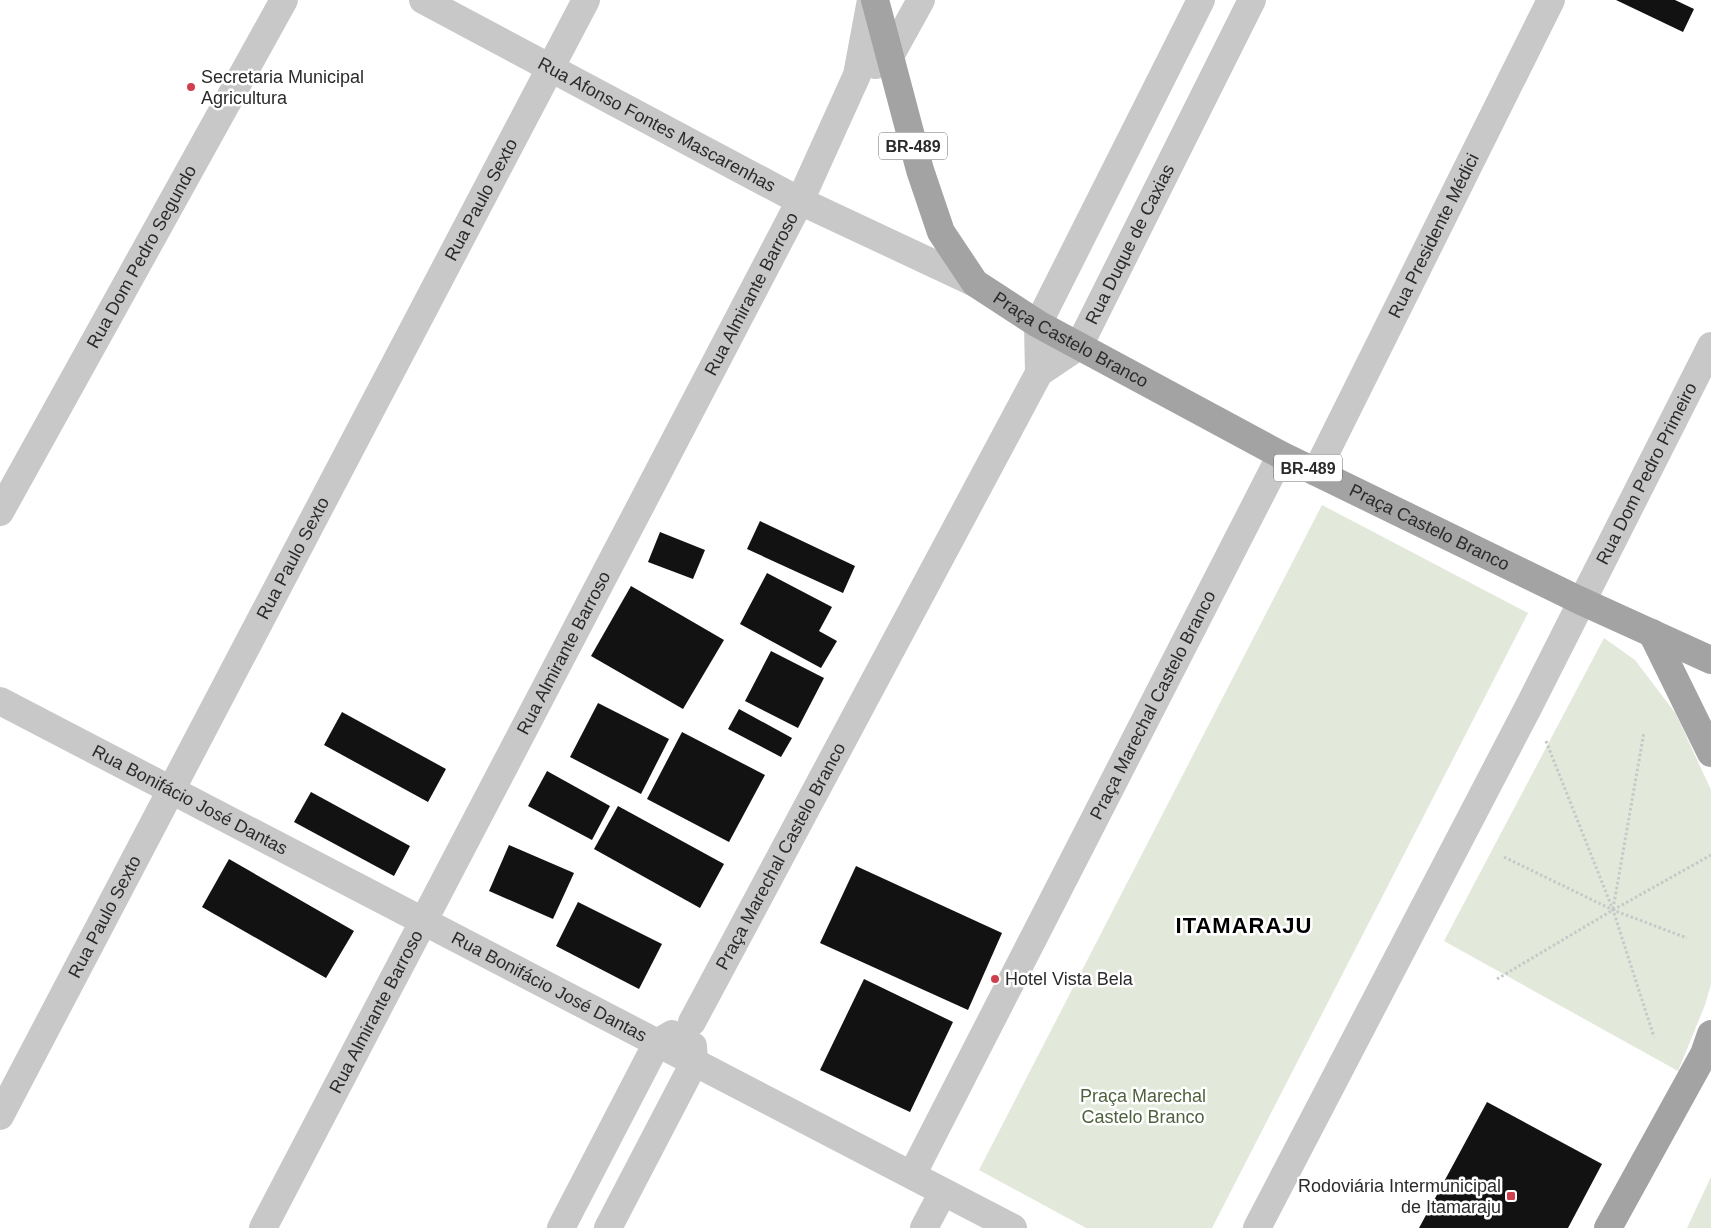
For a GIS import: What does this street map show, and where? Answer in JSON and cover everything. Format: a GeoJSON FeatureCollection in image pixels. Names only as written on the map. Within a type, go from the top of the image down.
{"type":"FeatureCollection","features":[{"type":"Feature","properties":{"kind":"main road","name":"BR-489"},"geometry":{"type":"LineString","coordinates":[[873,0],[920,170],[941,232],[975,283]]}},
{"type":"Feature","properties":{"kind":"main road","name":"Praça Castelo Branco"},"geometry":{"type":"LineString","coordinates":[[975,283],[1038,324],[1281,455],[1581,601],[1652,633]]}},
{"type":"Feature","properties":{"kind":"main road","name":"BR-489"},"geometry":{"type":"LineString","coordinates":[[1652,633],[1711,660]]}},
{"type":"Feature","properties":{"kind":"main road"},"geometry":{"type":"LineString","coordinates":[[1652,633],[1711,753]]}},
{"type":"Feature","properties":{"kind":"main road"},"geometry":{"type":"LineString","coordinates":[[1608,1228],[1704,1054],[1711,1034]]}},
{"type":"Feature","properties":{"kind":"street","name":"Rua Dom Pedro Segundo"},"geometry":{"type":"LineString","coordinates":[[0,512],[284,0]]}},
{"type":"Feature","properties":{"kind":"street","name":"Rua Afonso Fontes Mascarenhas"},"geometry":{"type":"LineString","coordinates":[[423,0],[551,66],[800,200],[975,283]]}},
{"type":"Feature","properties":{"kind":"street","name":"Rua Paulo Sexto"},"geometry":{"type":"LineString","coordinates":[[0,1116],[169,790],[586,0]]}},
{"type":"Feature","properties":{"kind":"street","name":"Rua Almirante Barroso"},"geometry":{"type":"LineString","coordinates":[[263,1228],[800,200],[857,75],[873,0]]}},
{"type":"Feature","properties":{"kind":"street"},"geometry":{"type":"LineString","coordinates":[[857,75],[889,58],[921,0]]}},
{"type":"Feature","properties":{"kind":"street"},"geometry":{"type":"LineString","coordinates":[[1039,373],[1038,324],[1201,0]]}},
{"type":"Feature","properties":{"kind":"street","name":"Rua Duque de Caxias"},"geometry":{"type":"LineString","coordinates":[[1039,373],[1079,346],[1252,0]]}},
{"type":"Feature","properties":{"kind":"street","name":"Rua Presidente Médici"},"geometry":{"type":"LineString","coordinates":[[1316,472],[1551,0]]}},
{"type":"Feature","properties":{"kind":"street","name":"Rua Dom Pedro Primeiro"},"geometry":{"type":"LineString","coordinates":[[1581,601],[1711,346]]}},
{"type":"Feature","properties":{"kind":"street","name":"Praça Marechal Castelo Branco"},"geometry":{"type":"LineString","coordinates":[[692,1022],[1039,373]]}},
{"type":"Feature","properties":{"kind":"street","name":"Praça Marechal Castelo Branco"},"geometry":{"type":"LineString","coordinates":[[912,1176],[1281,455]]}},
{"type":"Feature","properties":{"kind":"street"},"geometry":{"type":"LineString","coordinates":[[1257,1228],[1530,704],[1581,601]]}},
{"type":"Feature","properties":{"kind":"street","name":"Rua Bonifácio José Dantas"},"geometry":{"type":"LineString","coordinates":[[0,701],[912,1176]]}},
{"type":"Feature","properties":{"kind":"street"},"geometry":{"type":"LineString","coordinates":[[561,1228],[657,1044],[692,1022],[694,1063],[608,1228]]}},
{"type":"Feature","properties":{"kind":"street"},"geometry":{"type":"LineString","coordinates":[[912,1176],[1013,1228]]}},
{"type":"Feature","properties":{"kind":"street"},"geometry":{"type":"LineString","coordinates":[[924,1228],[943,1192]]}},
{"type":"Feature","properties":{"kind":"path"},"geometry":{"type":"LineString","coordinates":[[1530,704],[1613,910],[1654,1037]]}},
{"type":"Feature","properties":{"kind":"path"},"geometry":{"type":"LineString","coordinates":[[1613,910],[1644,732]]}},
{"type":"Feature","properties":{"kind":"path"},"geometry":{"type":"LineString","coordinates":[[1497,978],[1711,855]]}},
{"type":"Feature","properties":{"kind":"path"},"geometry":{"type":"LineString","coordinates":[[1504,857],[1613,910],[1687,938]]}},
{"type":"Feature","properties":{"kind":"green space","name":"Praça Marechal Castelo Branco"},"geometry":{"type":"Polygon","coordinates":[[[1322,505],[1528,613],[1212,1228],[1086,1228],[979,1170],[1322,505]]]}},
{"type":"Feature","properties":{"kind":"green space"},"geometry":{"type":"Polygon","coordinates":[[[1604,638],[1635,660],[1676,714],[1711,790],[1711,984],[1705,1005],[1678,1071],[1444,941],[1604,638]]]}},
{"type":"Feature","properties":{"kind":"green space"},"geometry":{"type":"Polygon","coordinates":[[[1711,1177],[1711,1228],[1687,1228],[1711,1177]]]}},
{"type":"Feature","properties":{"kind":"building"},"geometry":{"type":"Polygon","coordinates":[[[1616,0],[1675,0],[1694,9],[1683,32],[1616,0]]]}},
{"type":"Feature","properties":{"kind":"building"},"geometry":{"type":"Polygon","coordinates":[[[760,521],[855,566],[843,593],[747,549],[760,521]]]}},
{"type":"Feature","properties":{"kind":"building"},"geometry":{"type":"Polygon","coordinates":[[[660,532],[705,550],[693,579],[648,562],[660,532]]]}},
{"type":"Feature","properties":{"kind":"building"},"geometry":{"type":"Polygon","coordinates":[[[767,573],[832,607],[819,631],[837,641],[821,668],[740,624],[767,573]]]}},
{"type":"Feature","properties":{"kind":"building"},"geometry":{"type":"Polygon","coordinates":[[[631,586],[724,640],[683,709],[591,656],[631,586]]]}},
{"type":"Feature","properties":{"kind":"building"},"geometry":{"type":"Polygon","coordinates":[[[771,651],[824,678],[798,728],[745,701],[771,651]]]}},
{"type":"Feature","properties":{"kind":"building"},"geometry":{"type":"Polygon","coordinates":[[[598,703],[669,739],[641,794],[570,757],[598,703]]]}},
{"type":"Feature","properties":{"kind":"building"},"geometry":{"type":"Polygon","coordinates":[[[739,709],[792,738],[781,757],[728,729],[739,709]]]}},
{"type":"Feature","properties":{"kind":"building"},"geometry":{"type":"Polygon","coordinates":[[[342,712],[446,769],[428,802],[324,745],[342,712]]]}},
{"type":"Feature","properties":{"kind":"building"},"geometry":{"type":"Polygon","coordinates":[[[682,732],[765,775],[729,842],[647,799],[682,732]]]}},
{"type":"Feature","properties":{"kind":"building"},"geometry":{"type":"Polygon","coordinates":[[[547,771],[610,806],[592,840],[528,806],[547,771]]]}},
{"type":"Feature","properties":{"kind":"building"},"geometry":{"type":"Polygon","coordinates":[[[311,792],[410,846],[394,876],[294,822],[311,792]]]}},
{"type":"Feature","properties":{"kind":"building"},"geometry":{"type":"Polygon","coordinates":[[[618,806],[724,864],[700,908],[594,849],[618,806]]]}},
{"type":"Feature","properties":{"kind":"building"},"geometry":{"type":"Polygon","coordinates":[[[509,845],[574,873],[553,919],[489,891],[509,845]]]}},
{"type":"Feature","properties":{"kind":"building"},"geometry":{"type":"Polygon","coordinates":[[[229,859],[354,931],[326,978],[202,907],[229,859]]]}},
{"type":"Feature","properties":{"kind":"building"},"geometry":{"type":"Polygon","coordinates":[[[856,866],[1002,933],[968,1010],[820,943],[856,866]]]}},
{"type":"Feature","properties":{"kind":"building"},"geometry":{"type":"Polygon","coordinates":[[[578,902],[662,944],[639,989],[556,946],[578,902]]]}},
{"type":"Feature","properties":{"kind":"building"},"geometry":{"type":"Polygon","coordinates":[[[864,979],[953,1022],[910,1112],[820,1070],[864,979]]]}},
{"type":"Feature","properties":{"kind":"building","name":"Rodoviária Intermunicipal de Itamaraju"},"geometry":{"type":"Polygon","coordinates":[[[1487,1102],[1602,1164],[1568,1228],[1419,1228],[1487,1102]]]}},
{"type":"Feature","properties":{"kind":"place","name":"Secretaria Municipal Agricultura"},"geometry":{"type":"Point","coordinates":[191,87]}},
{"type":"Feature","properties":{"kind":"place","name":"Hotel Vista Bela"},"geometry":{"type":"Point","coordinates":[995,979]}},
{"type":"Feature","properties":{"kind":"place","name":"Rodoviária Intermunicipal de Itamaraju"},"geometry":{"type":"Point","coordinates":[1511,1196]}},
{"type":"Feature","properties":{"kind":"district","name":"ITAMARAJU"},"geometry":{"type":"Point","coordinates":[1244,925]}}]}
